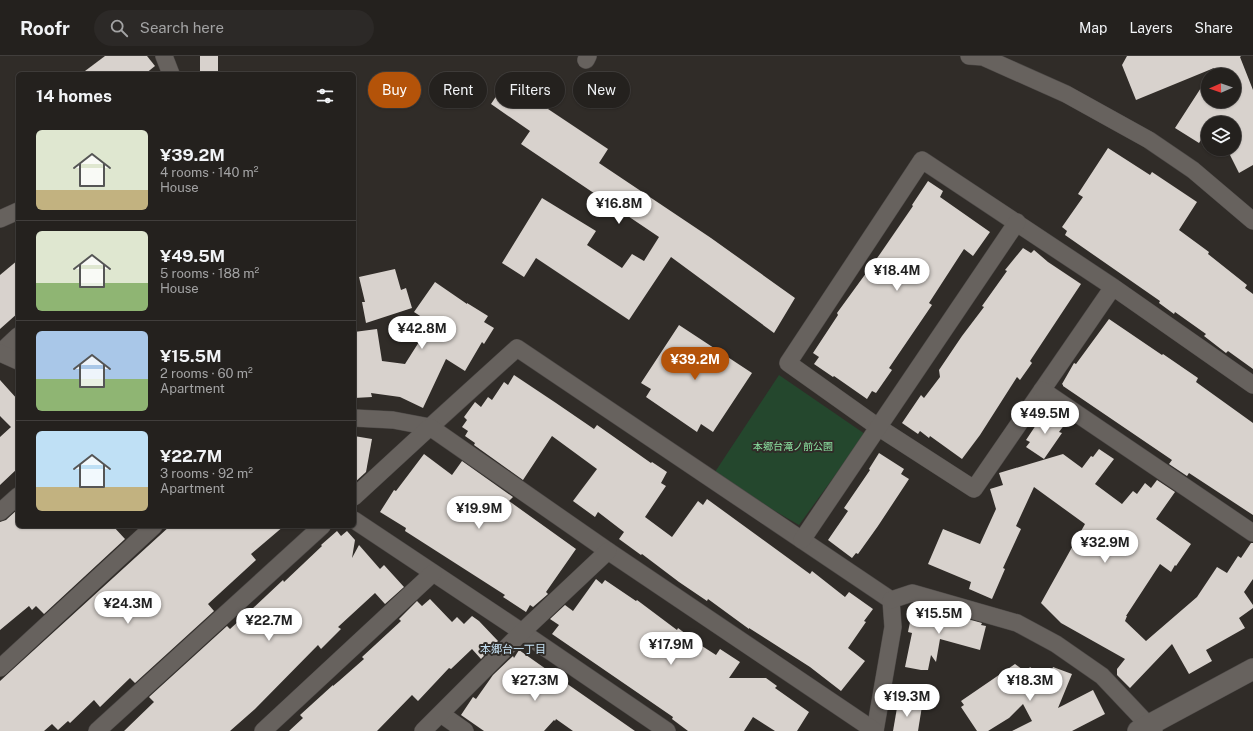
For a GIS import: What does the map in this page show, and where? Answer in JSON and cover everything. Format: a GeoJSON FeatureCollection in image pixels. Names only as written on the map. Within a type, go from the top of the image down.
{"type":"FeatureCollection","features":[{"type":"Feature","properties":{"kind":"street"},"geometry":{"type":"LineString","coordinates":[[164,56],[170,72]]}},
{"type":"Feature","properties":{"kind":"street"},"geometry":{"type":"LineString","coordinates":[[969,56],[983,57],[1066,94],[1149,140],[1193,170],[1253,221]]}},
{"type":"Feature","properties":{"kind":"street"},"geometry":{"type":"LineString","coordinates":[[1113,287],[974,489],[878,427],[788,363],[922,160],[1113,287],[1253,385]]}},
{"type":"Feature","properties":{"kind":"street"},"geometry":{"type":"LineString","coordinates":[[0,220],[16,213]]}},
{"type":"Feature","properties":{"kind":"street"},"geometry":{"type":"LineString","coordinates":[[802,540],[1017,222]]}},
{"type":"Feature","properties":{"kind":"street"},"geometry":{"type":"LineString","coordinates":[[16,338],[0,353],[16,360]]}},
{"type":"Feature","properties":{"kind":"street"},"geometry":{"type":"LineString","coordinates":[[356,495],[517,348],[891,600]]}},
{"type":"Feature","properties":{"kind":"street"},"geometry":{"type":"LineString","coordinates":[[1042,390],[1253,533]]}},
{"type":"Feature","properties":{"kind":"street"},"geometry":{"type":"LineString","coordinates":[[356,418],[393,420],[430,427],[875,731],[893,627],[891,600]]}},
{"type":"Feature","properties":{"kind":"street"},"geometry":{"type":"LineString","coordinates":[[0,512],[16,498]]}},
{"type":"Feature","properties":{"kind":"street"},"geometry":{"type":"LineString","coordinates":[[356,521],[667,731]]}},
{"type":"Feature","properties":{"kind":"street"},"geometry":{"type":"LineString","coordinates":[[0,668],[152,528]]}},
{"type":"Feature","properties":{"kind":"street"},"geometry":{"type":"LineString","coordinates":[[97,731],[320,528]]}},
{"type":"Feature","properties":{"kind":"street"},"geometry":{"type":"LineString","coordinates":[[423,731],[522,632],[608,550]]}},
{"type":"Feature","properties":{"kind":"street"},"geometry":{"type":"LineString","coordinates":[[262,731],[433,573]]}},
{"type":"Feature","properties":{"kind":"street"},"geometry":{"type":"LineString","coordinates":[[891,600],[912,593],[1017,623],[1056,644],[1102,676],[1146,729],[1253,669]]}},
{"type":"Feature","properties":{"kind":"street"},"geometry":{"type":"LineString","coordinates":[[441,714],[465,731]]}},
{"type":"Feature","properties":{"kind":"green space","name":"本郷台滝ノ前公園"},"geometry":{"type":"Polygon","coordinates":[[[779,375],[865,434],[799,525],[713,475],[779,375]]]}},
{"type":"Feature","properties":{"kind":"building"},"geometry":{"type":"Polygon","coordinates":[[[105,56],[147,56],[155,66],[148,72],[84,72],[105,56]]]}},
{"type":"Feature","properties":{"kind":"building"},"geometry":{"type":"Polygon","coordinates":[[[200,56],[218,56],[218,72],[200,72],[200,56]]]}},
{"type":"Feature","properties":{"kind":"building"},"geometry":{"type":"Polygon","coordinates":[[[1127,56],[1241,56],[1240,57],[1253,90],[1253,165],[1239,173],[1230,156],[1241,156],[1241,116],[1201,116],[1201,140],[1199,143],[1175,128],[1201,88],[1201,108],[1241,108],[1241,68],[1201,68],[1201,73],[1136,100],[1122,65],[1127,56]]]}},
{"type":"Feature","properties":{"kind":"building"},"geometry":{"type":"Polygon","coordinates":[[[495,98],[495,107],[491,104],[495,98]]]}},
{"type":"Feature","properties":{"kind":"building"},"geometry":{"type":"Polygon","coordinates":[[[497,108],[549,108],[608,149],[599,163],[711,238],[795,298],[774,333],[671,257],[629,320],[536,258],[524,277],[502,263],[542,198],[596,231],[587,245],[622,268],[632,254],[644,261],[659,237],[521,144],[530,131],[497,108]]]}},
{"type":"Feature","properties":{"kind":"building"},"geometry":{"type":"Polygon","coordinates":[[[1108,148],[1150,175],[1152,172],[1197,202],[1179,230],[1209,252],[1208,254],[1247,285],[1245,288],[1253,294],[1253,369],[1228,351],[1226,353],[1204,336],[1206,334],[1175,312],[1174,314],[1159,303],[1160,301],[1065,235],[1067,231],[1062,227],[1083,197],[1078,194],[1108,148]]]}},
{"type":"Feature","properties":{"kind":"building"},"geometry":{"type":"Polygon","coordinates":[[[928,181],[943,191],[940,197],[990,232],[973,256],[964,249],[929,303],[932,305],[889,368],[892,370],[876,393],[872,391],[867,399],[814,364],[819,357],[813,353],[838,315],[837,313],[880,254],[913,206],[912,205],[928,181]]]}},
{"type":"Feature","properties":{"kind":"building"},"geometry":{"type":"Polygon","coordinates":[[[1023,248],[1031,253],[1034,250],[1048,262],[1081,284],[1030,361],[1032,363],[1020,380],[1017,377],[980,435],[962,459],[930,436],[929,438],[920,431],[918,434],[902,423],[921,395],[924,398],[940,377],[939,370],[984,307],[982,306],[1007,271],[1005,270],[1023,248]]]}},
{"type":"Feature","properties":{"kind":"building"},"geometry":{"type":"Polygon","coordinates":[[[16,262],[16,315],[0,329],[0,275],[16,262]]]}},
{"type":"Feature","properties":{"kind":"building"},"geometry":{"type":"Polygon","coordinates":[[[395,269],[401,290],[406,288],[412,308],[366,323],[362,302],[365,302],[359,277],[395,269]]]}},
{"type":"Feature","properties":{"kind":"building"},"geometry":{"type":"Polygon","coordinates":[[[435,282],[467,304],[488,316],[484,322],[494,328],[484,344],[482,342],[465,371],[446,359],[423,408],[400,397],[371,393],[372,397],[356,398],[356,332],[377,329],[382,361],[405,364],[431,323],[414,312],[435,282]]]}},
{"type":"Feature","properties":{"kind":"building"},"geometry":{"type":"Polygon","coordinates":[[[1109,319],[1198,378],[1196,382],[1253,423],[1253,515],[1189,473],[1187,476],[1169,464],[1172,460],[1063,386],[1062,384],[1074,363],[1076,364],[1109,319]]]}},
{"type":"Feature","properties":{"kind":"building"},"geometry":{"type":"Polygon","coordinates":[[[679,325],[752,373],[713,432],[701,424],[697,432],[646,397],[651,389],[641,383],[679,325]]]}},
{"type":"Feature","properties":{"kind":"building"},"geometry":{"type":"Polygon","coordinates":[[[514,375],[594,429],[597,425],[651,463],[652,462],[667,472],[661,483],[666,486],[645,517],[672,537],[698,501],[703,505],[707,499],[810,574],[812,571],[845,597],[849,592],[873,609],[848,648],[865,661],[841,691],[810,667],[749,629],[708,599],[707,601],[619,539],[624,532],[598,512],[595,517],[573,501],[597,469],[552,436],[523,480],[474,445],[475,443],[465,436],[468,431],[462,427],[467,420],[464,417],[475,402],[481,407],[488,397],[492,400],[504,382],[508,385],[514,375]]]}},
{"type":"Feature","properties":{"kind":"building"},"geometry":{"type":"Polygon","coordinates":[[[0,380],[16,398],[16,470],[0,485],[0,437],[11,427],[0,416],[0,380]]]}},
{"type":"Feature","properties":{"kind":"building"},"geometry":{"type":"Polygon","coordinates":[[[1046,410],[1065,424],[1059,432],[1062,433],[1044,459],[1026,447],[1030,442],[1026,440],[1046,410]]]}},
{"type":"Feature","properties":{"kind":"building"},"geometry":{"type":"Polygon","coordinates":[[[356,436],[372,439],[366,472],[356,481],[356,436]]]}},
{"type":"Feature","properties":{"kind":"building"},"geometry":{"type":"Polygon","coordinates":[[[1099,449],[1114,459],[1095,484],[1122,504],[1133,491],[1137,494],[1145,483],[1151,488],[1157,480],[1175,492],[1156,519],[1191,544],[1171,572],[1160,564],[1126,616],[1125,621],[1146,641],[1197,597],[1217,567],[1227,573],[1238,556],[1241,558],[1251,543],[1253,543],[1253,579],[1244,592],[1253,605],[1253,608],[1239,618],[1245,628],[1206,650],[1212,661],[1189,674],[1172,644],[1130,688],[1117,675],[1117,669],[1125,659],[1061,623],[1041,603],[1085,524],[1034,487],[1016,526],[1021,529],[1003,568],[1005,569],[992,599],[969,589],[971,582],[928,564],[943,529],[980,544],[996,509],[990,489],[1003,485],[999,473],[1063,454],[1082,468],[1091,456],[1093,457],[1099,449]]]}},
{"type":"Feature","properties":{"kind":"building"},"geometry":{"type":"Polygon","coordinates":[[[879,453],[904,469],[901,474],[909,479],[858,554],[856,553],[852,558],[828,540],[848,511],[844,508],[870,470],[869,469],[879,453]]]}},
{"type":"Feature","properties":{"kind":"building"},"geometry":{"type":"Polygon","coordinates":[[[424,454],[452,475],[462,461],[513,497],[509,501],[576,549],[546,592],[548,594],[533,607],[530,605],[526,612],[503,597],[505,595],[405,531],[406,528],[380,512],[394,490],[396,491],[424,454]]]}},
{"type":"Feature","properties":{"kind":"building"},"geometry":{"type":"Polygon","coordinates":[[[16,511],[16,528],[115,528],[125,539],[44,614],[36,606],[32,610],[29,606],[0,630],[0,522],[6,520],[16,511]]]}},
{"type":"Feature","properties":{"kind":"building"},"geometry":{"type":"Polygon","coordinates":[[[168,528],[282,528],[251,554],[256,560],[208,604],[214,611],[135,683],[130,678],[100,707],[94,700],[70,723],[68,721],[58,730],[52,724],[44,731],[0,731],[0,681],[168,528]]]}},
{"type":"Feature","properties":{"kind":"building"},"geometry":{"type":"Polygon","coordinates":[[[337,531],[341,536],[347,531],[355,540],[352,558],[359,545],[380,569],[384,565],[404,587],[385,604],[375,593],[338,627],[341,629],[321,649],[318,645],[255,709],[230,731],[124,731],[154,702],[149,697],[227,626],[230,629],[283,580],[284,582],[337,531]]]}},
{"type":"Feature","properties":{"kind":"building"},"geometry":{"type":"Polygon","coordinates":[[[596,579],[602,584],[605,580],[636,601],[637,600],[677,630],[678,628],[716,655],[720,649],[740,662],[729,678],[766,678],[777,686],[775,688],[809,712],[797,731],[775,731],[753,717],[744,731],[688,731],[672,719],[673,717],[552,634],[559,625],[550,619],[565,605],[573,611],[596,579]]]}},
{"type":"Feature","properties":{"kind":"building"},"geometry":{"type":"Polygon","coordinates":[[[430,599],[452,622],[457,617],[464,624],[472,616],[479,621],[498,641],[481,659],[472,649],[451,669],[449,668],[418,701],[412,695],[377,731],[289,731],[303,718],[300,715],[364,659],[362,657],[401,621],[399,619],[417,601],[422,606],[430,599]]]}},
{"type":"Feature","properties":{"kind":"building"},"geometry":{"type":"Polygon","coordinates":[[[913,607],[949,614],[982,623],[981,625],[986,626],[980,650],[940,639],[936,662],[931,655],[928,670],[905,667],[912,633],[908,632],[913,607]]]}},
{"type":"Feature","properties":{"kind":"building"},"geometry":{"type":"Polygon","coordinates":[[[519,650],[635,731],[573,731],[556,719],[544,731],[484,731],[461,715],[473,697],[476,699],[493,675],[513,656],[514,658],[519,650]]]}},
{"type":"Feature","properties":{"kind":"building"},"geometry":{"type":"Polygon","coordinates":[[[1015,664],[1026,672],[1030,667],[1048,680],[1053,667],[1072,674],[1058,708],[1093,690],[1105,714],[1072,731],[1012,731],[1032,721],[1023,704],[1009,718],[988,731],[977,731],[961,707],[964,705],[961,701],[1015,664]]]}},
{"type":"Feature","properties":{"kind":"building"},"geometry":{"type":"Polygon","coordinates":[[[898,702],[922,706],[918,731],[893,731],[898,702]]]}},
{"type":"Feature","properties":{"kind":"district","name":"本郷台一丁目"},"geometry":{"type":"Point","coordinates":[513,649]}}]}
